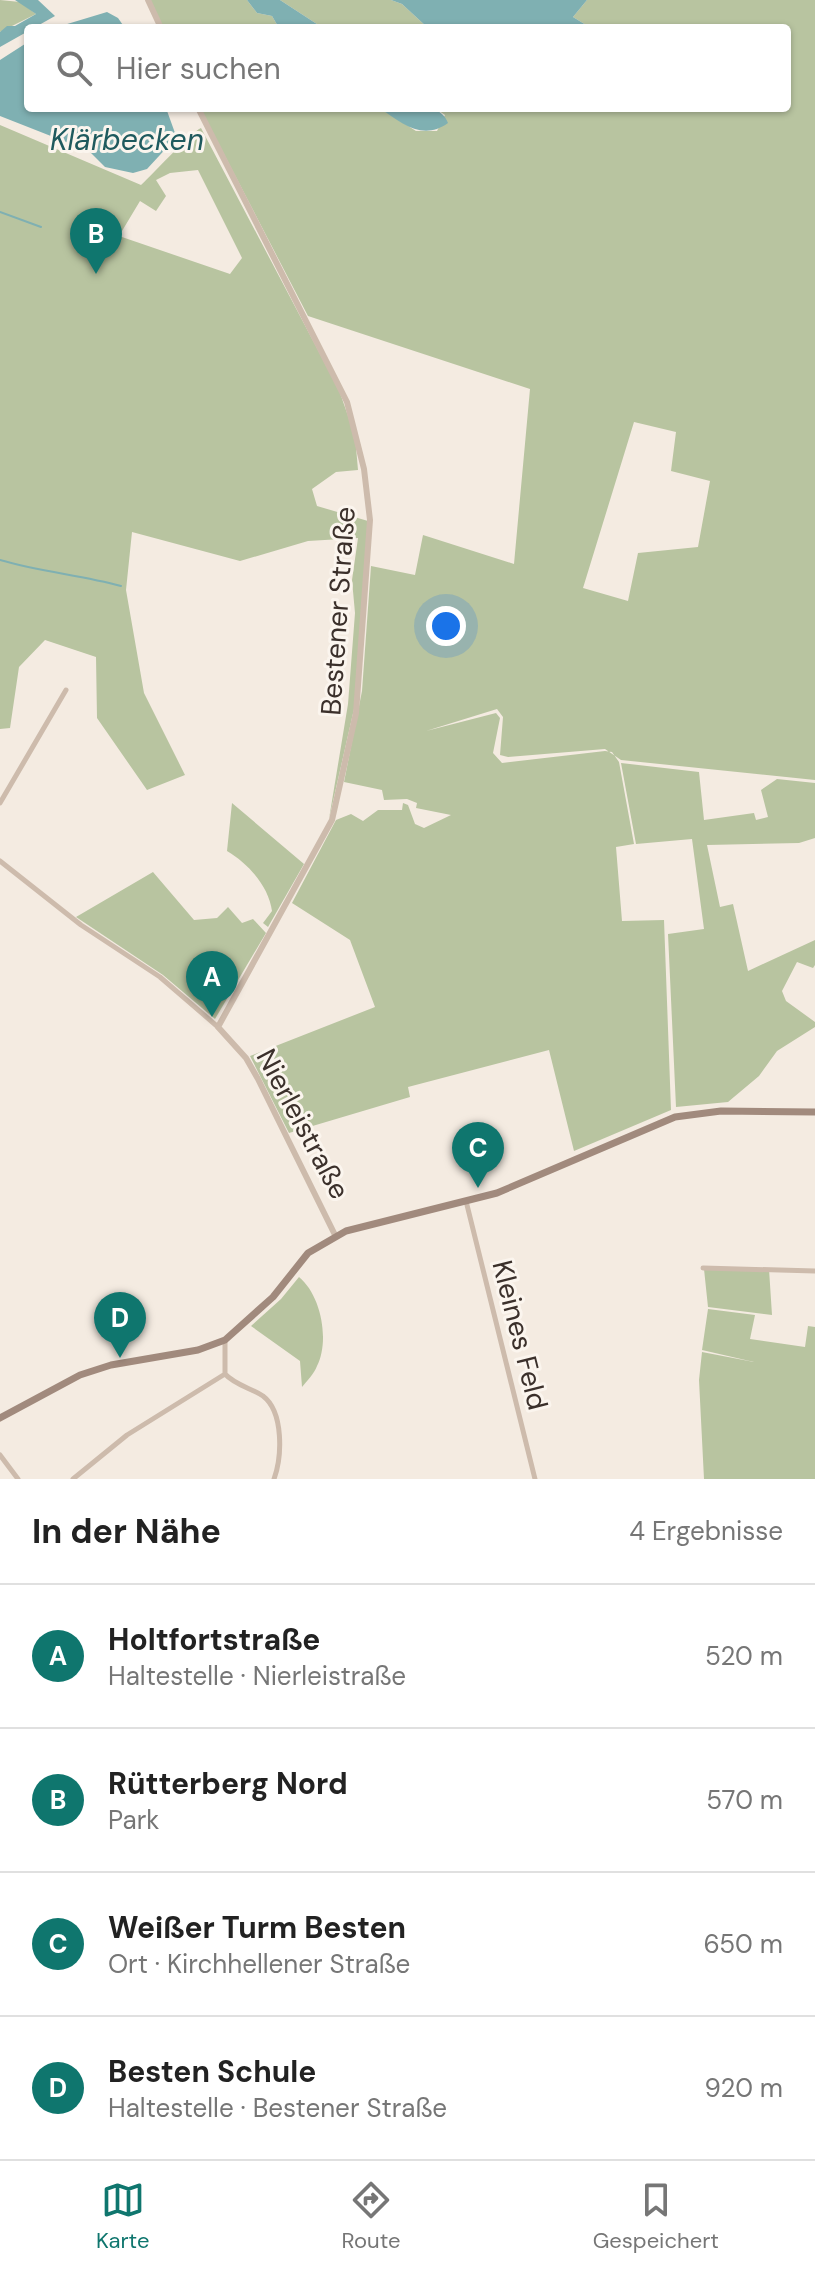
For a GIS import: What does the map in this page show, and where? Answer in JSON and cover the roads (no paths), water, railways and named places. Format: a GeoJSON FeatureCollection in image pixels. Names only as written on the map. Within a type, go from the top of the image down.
{"type":"FeatureCollection","features":[{"type":"Feature","properties":{"kind":"main road"},"geometry":{"type":"LineString","coordinates":[[0,1418],[80,1375],[111,1365],[198,1350],[225,1340],[273,1297],[308,1253],[335,1235],[497,1193],[675,1117],[721,1111],[815,1112]]}},
{"type":"Feature","properties":{"kind":"street"},"geometry":{"type":"LineString","coordinates":[[148,0],[159,24]]}},
{"type":"Feature","properties":{"kind":"street","name":"Bestener Straße"},"geometry":{"type":"LineString","coordinates":[[200,112],[347,402],[361,458],[370,520],[356,713],[332,820],[218,1027]]}},
{"type":"Feature","properties":{"kind":"street"},"geometry":{"type":"LineString","coordinates":[[0,803],[66,690]]}},
{"type":"Feature","properties":{"kind":"street","name":"Nierleistraße"},"geometry":{"type":"LineString","coordinates":[[0,861],[81,925],[160,977],[237,1047],[258,1079],[335,1235]]}},
{"type":"Feature","properties":{"kind":"street","name":"Kleines Feld"},"geometry":{"type":"LineString","coordinates":[[466,1201],[535,1479]]}},
{"type":"Feature","properties":{"kind":"street"},"geometry":{"type":"LineString","coordinates":[[703,1268],[815,1271]]}},
{"type":"Feature","properties":{"kind":"street"},"geometry":{"type":"LineString","coordinates":[[225,1340],[225,1374]]}},
{"type":"Feature","properties":{"kind":"street"},"geometry":{"type":"LineString","coordinates":[[73,1479],[127,1435],[225,1374]]}},
{"type":"Feature","properties":{"kind":"street"},"geometry":{"type":"LineString","coordinates":[[225,1374],[271,1405],[280,1451],[274,1479]]}},
{"type":"Feature","properties":{"kind":"street"},"geometry":{"type":"LineString","coordinates":[[0,1455],[18,1479]]}},
{"type":"Feature","properties":{"kind":"water"},"geometry":{"type":"Polygon","coordinates":[[[15,0],[38,0],[55,16],[41,24],[24,24],[24,33],[0,47],[0,32],[36,14],[15,0]]]}},
{"type":"Feature","properties":{"kind":"water"},"geometry":{"type":"Polygon","coordinates":[[[247,0],[280,0],[317,24],[277,24],[272,16],[257,13],[247,0]]]}},
{"type":"Feature","properties":{"kind":"water"},"geometry":{"type":"Polygon","coordinates":[[[391,0],[587,0],[573,17],[584,24],[424,24],[402,4],[391,0]]]}},
{"type":"Feature","properties":{"kind":"water"},"geometry":{"type":"Polygon","coordinates":[[[107,12],[122,24],[67,24],[107,12]]]}},
{"type":"Feature","properties":{"kind":"water","name":"Klärbecken"},"geometry":{"type":"Polygon","coordinates":[[[24,45],[24,112],[167,112],[175,133],[171,143],[147,169],[133,173],[105,167],[89,151],[0,116],[0,60],[24,45]]]}},
{"type":"Feature","properties":{"kind":"water"},"geometry":{"type":"Polygon","coordinates":[[[386,112],[438,112],[448,123],[430,130],[405,125],[386,112]]]}},
{"type":"Feature","properties":{"kind":"waterway"},"geometry":{"type":"LineString","coordinates":[[0,212],[41,227]]}},
{"type":"Feature","properties":{"kind":"waterway"},"geometry":{"type":"LineString","coordinates":[[0,560],[121,586]]}},
{"type":"Feature","properties":{"kind":"place","name":"Rütterberg Nord"},"geometry":{"type":"Point","coordinates":[96,274]}},
{"type":"Feature","properties":{"kind":"place","name":"Holtfortstraße"},"geometry":{"type":"Point","coordinates":[212,1017]}},
{"type":"Feature","properties":{"kind":"place","name":"Weißer Turm Besten"},"geometry":{"type":"Point","coordinates":[478,1188]}},
{"type":"Feature","properties":{"kind":"place","name":"Besten Schule"},"geometry":{"type":"Point","coordinates":[120,1358]}}]}
